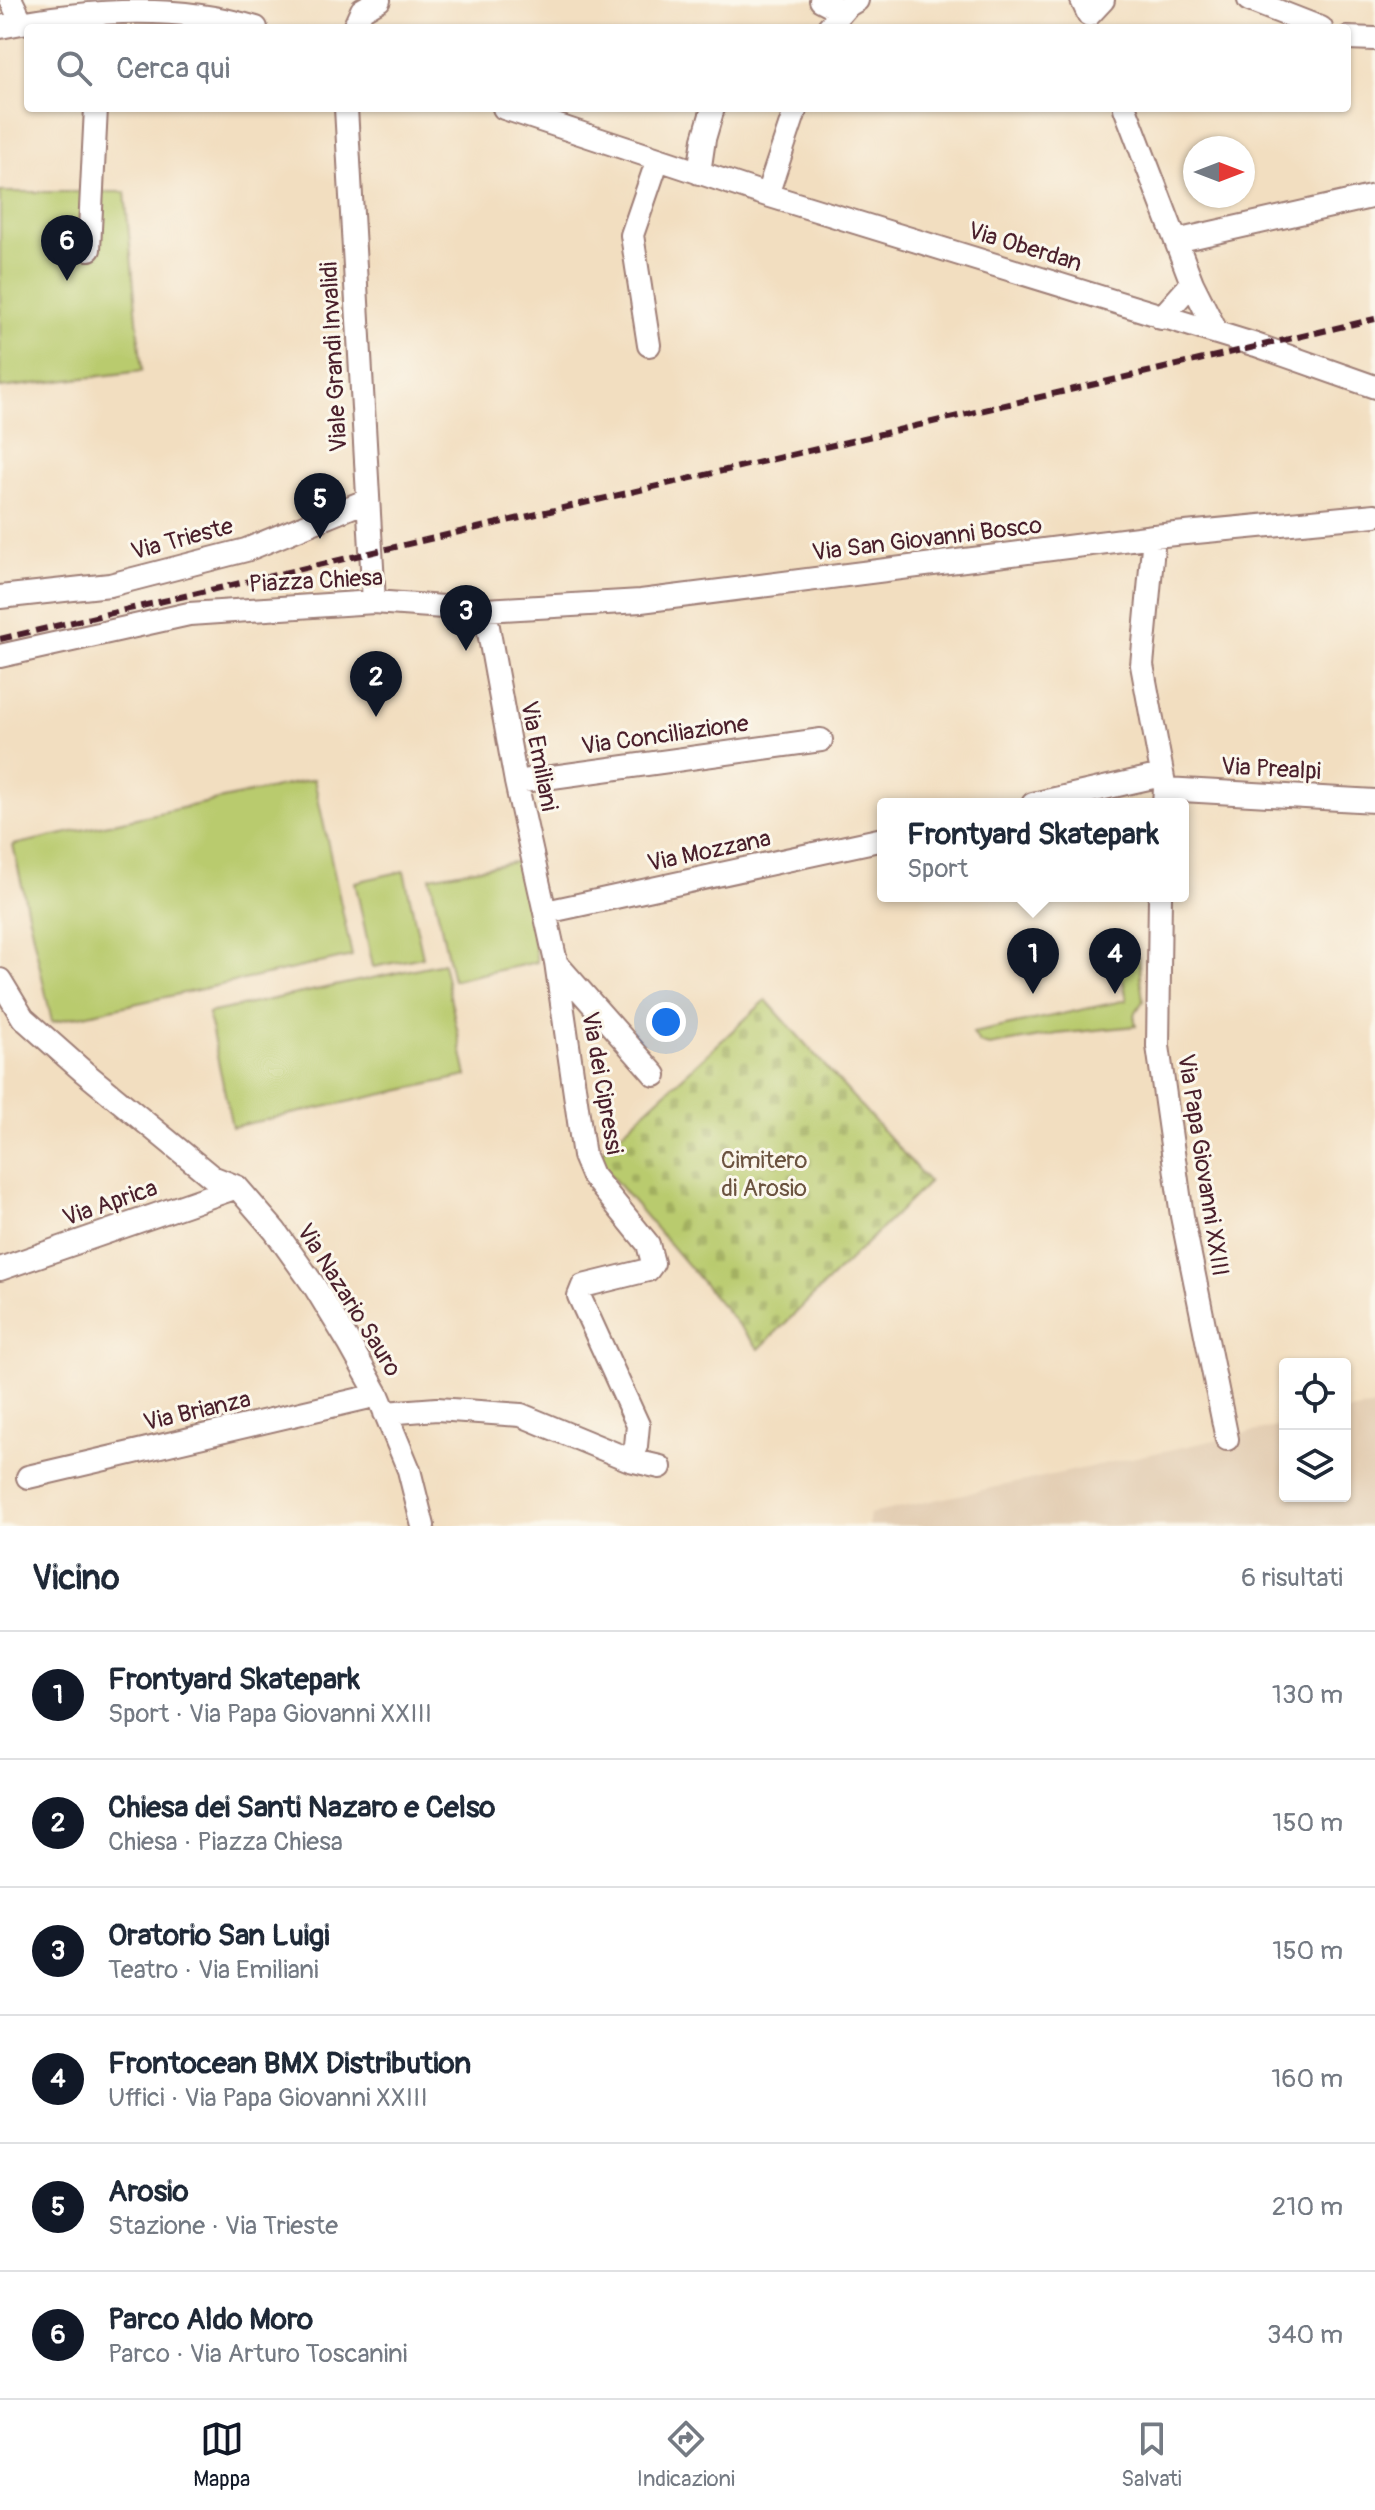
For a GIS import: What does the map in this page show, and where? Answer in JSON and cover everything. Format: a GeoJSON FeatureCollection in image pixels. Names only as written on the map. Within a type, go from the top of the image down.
{"type":"FeatureCollection","features":[{"type":"Feature","properties":{"kind":"street"},"geometry":{"type":"LineString","coordinates":[[11,0],[11,25]]}},
{"type":"Feature","properties":{"kind":"street"},"geometry":{"type":"LineString","coordinates":[[356,24],[362,10],[379,0]]}},
{"type":"Feature","properties":{"kind":"street"},"geometry":{"type":"LineString","coordinates":[[821,0],[842,13]]}},
{"type":"Feature","properties":{"kind":"street"},"geometry":{"type":"LineString","coordinates":[[1249,0],[1311,24]]}},
{"type":"Feature","properties":{"kind":"street"},"geometry":{"type":"LineString","coordinates":[[32,24],[97,21],[200,7],[245,24]]}},
{"type":"Feature","properties":{"kind":"street"},"geometry":{"type":"LineString","coordinates":[[1351,38],[1375,39]]}},
{"type":"Feature","properties":{"kind":"street"},"geometry":{"type":"LineString","coordinates":[[89,249],[96,112]]}},
{"type":"Feature","properties":{"kind":"street","name":"Viale Grandi Invalidi"},"geometry":{"type":"LineString","coordinates":[[346,112],[374,602]]}},
{"type":"Feature","properties":{"kind":"street","name":"Via Oberdan"},"geometry":{"type":"LineString","coordinates":[[516,112],[767,195],[1217,333],[1375,387]]}},
{"type":"Feature","properties":{"kind":"street"},"geometry":{"type":"LineString","coordinates":[[699,173],[712,112]]}},
{"type":"Feature","properties":{"kind":"street"},"geometry":{"type":"LineString","coordinates":[[767,195],[795,112]]}},
{"type":"Feature","properties":{"kind":"street"},"geometry":{"type":"LineString","coordinates":[[1127,112],[1192,283],[1217,333]]}},
{"type":"Feature","properties":{"kind":"street"},"geometry":{"type":"LineString","coordinates":[[649,345],[632,235],[658,159]]}},
{"type":"Feature","properties":{"kind":"street"},"geometry":{"type":"LineString","coordinates":[[1176,241],[1375,196]]}},
{"type":"Feature","properties":{"kind":"street"},"geometry":{"type":"LineString","coordinates":[[1161,318],[1192,283]]}},
{"type":"Feature","properties":{"kind":"street","name":"Via Trieste"},"geometry":{"type":"LineString","coordinates":[[0,597],[110,585],[246,550],[368,500]]}},
{"type":"Feature","properties":{"kind":"street","name":"Via San Giovanni Bosco"},"geometry":{"type":"LineString","coordinates":[[485,610],[641,601],[1154,536],[1375,515]]}},
{"type":"Feature","properties":{"kind":"street"},"geometry":{"type":"LineString","coordinates":[[1085,798],[1163,789],[1142,665],[1154,536]]}},
{"type":"Feature","properties":{"kind":"street","name":"Piazza Chiesa"},"geometry":{"type":"LineString","coordinates":[[0,656],[189,614],[374,602],[485,610]]}},
{"type":"Feature","properties":{"kind":"street","name":"Via Emiliani"},"geometry":{"type":"LineString","coordinates":[[485,610],[516,782],[546,912]]}},
{"type":"Feature","properties":{"kind":"street","name":"Via Conciliazione"},"geometry":{"type":"LineString","coordinates":[[516,782],[821,740]]}},
{"type":"Feature","properties":{"kind":"street","name":"Via Prealpi"},"geometry":{"type":"LineString","coordinates":[[1163,789],[1375,801]]}},
{"type":"Feature","properties":{"kind":"street","name":"Via Mozzana"},"geometry":{"type":"LineString","coordinates":[[546,912],[877,840]]}},
{"type":"Feature","properties":{"kind":"street","name":"Via Papa Giovanni XXIII"},"geometry":{"type":"LineString","coordinates":[[1160,902],[1158,1046],[1182,1216],[1227,1439]]}},
{"type":"Feature","properties":{"kind":"street","name":"Via dei Cipressi"},"geometry":{"type":"LineString","coordinates":[[546,912],[584,1156],[592,1175],[648,1244],[653,1263],[648,1270],[583,1286],[579,1296],[638,1425],[636,1446],[630,1460]]}},
{"type":"Feature","properties":{"kind":"street","name":"Via dei Cipressi"},"geometry":{"type":"LineString","coordinates":[[556,962],[655,1075]]}},
{"type":"Feature","properties":{"kind":"street","name":"Via Nazario Sauro"},"geometry":{"type":"LineString","coordinates":[[0,980],[23,1018],[53,1046],[212,1177],[237,1187],[275,1231],[315,1287],[382,1404],[409,1470],[423,1526]]}},
{"type":"Feature","properties":{"kind":"street","name":"Via Aprica"},"geometry":{"type":"LineString","coordinates":[[0,1269],[237,1187]]}},
{"type":"Feature","properties":{"kind":"street","name":"Via Brianza"},"geometry":{"type":"LineString","coordinates":[[28,1477],[382,1404],[521,1415],[630,1460],[660,1467]]}},
{"type":"Feature","properties":{"kind":"shaded area"},"geometry":{"type":"Polygon","coordinates":[[[1375,1406],[1375,1526],[868,1526],[870,1514],[1279,1426],[1279,1502],[1351,1502],[1351,1411],[1375,1406]]]}},
{"type":"Feature","properties":{"kind":"green space"},"geometry":{"type":"Polygon","coordinates":[[[0,192],[125,192],[142,371],[0,388],[0,192]]]}},
{"type":"Feature","properties":{"kind":"green space"},"geometry":{"type":"Polygon","coordinates":[[[314,779],[352,956],[52,1022],[13,845],[314,779]]]}},
{"type":"Feature","properties":{"kind":"green space"},"geometry":{"type":"Polygon","coordinates":[[[520,861],[537,962],[453,980],[430,877],[520,861]]]}},
{"type":"Feature","properties":{"kind":"green space"},"geometry":{"type":"Polygon","coordinates":[[[404,871],[423,957],[373,967],[355,882],[404,871]]]}},
{"type":"Feature","properties":{"kind":"green space"},"geometry":{"type":"Polygon","coordinates":[[[1138,957],[1143,1001],[1134,1015],[1136,1026],[1057,1034],[989,1046],[979,1043],[973,1033],[1127,1000],[1119,961],[1138,957]]]}},
{"type":"Feature","properties":{"kind":"green space"},"geometry":{"type":"Polygon","coordinates":[[[443,963],[467,1076],[232,1127],[208,1013],[443,963]]]}},
{"type":"Feature","properties":{"kind":"green space","name":"Cimitero di Arosio"},"geometry":{"type":"Polygon","coordinates":[[[766,1000],[929,1182],[759,1349],[595,1157],[766,1000]]]}},
{"type":"Feature","properties":{"kind":"railway"},"geometry":{"type":"LineString","coordinates":[[0,639],[1375,319]]}},
{"type":"Feature","properties":{"kind":"place","name":"Parco Aldo Moro"},"geometry":{"type":"Point","coordinates":[67,281]}},
{"type":"Feature","properties":{"kind":"place","name":"Arosio"},"geometry":{"type":"Point","coordinates":[320,539]}},
{"type":"Feature","properties":{"kind":"place","name":"Oratorio San Luigi"},"geometry":{"type":"Point","coordinates":[466,651]}},
{"type":"Feature","properties":{"kind":"place","name":"Chiesa dei Santi Nazaro e Celso"},"geometry":{"type":"Point","coordinates":[376,717]}},
{"type":"Feature","properties":{"kind":"place","name":"Frontyard Skatepark"},"geometry":{"type":"Point","coordinates":[1033,994]}},
{"type":"Feature","properties":{"kind":"place","name":"Frontocean BMX Distribution"},"geometry":{"type":"Point","coordinates":[1115,994]}}]}
